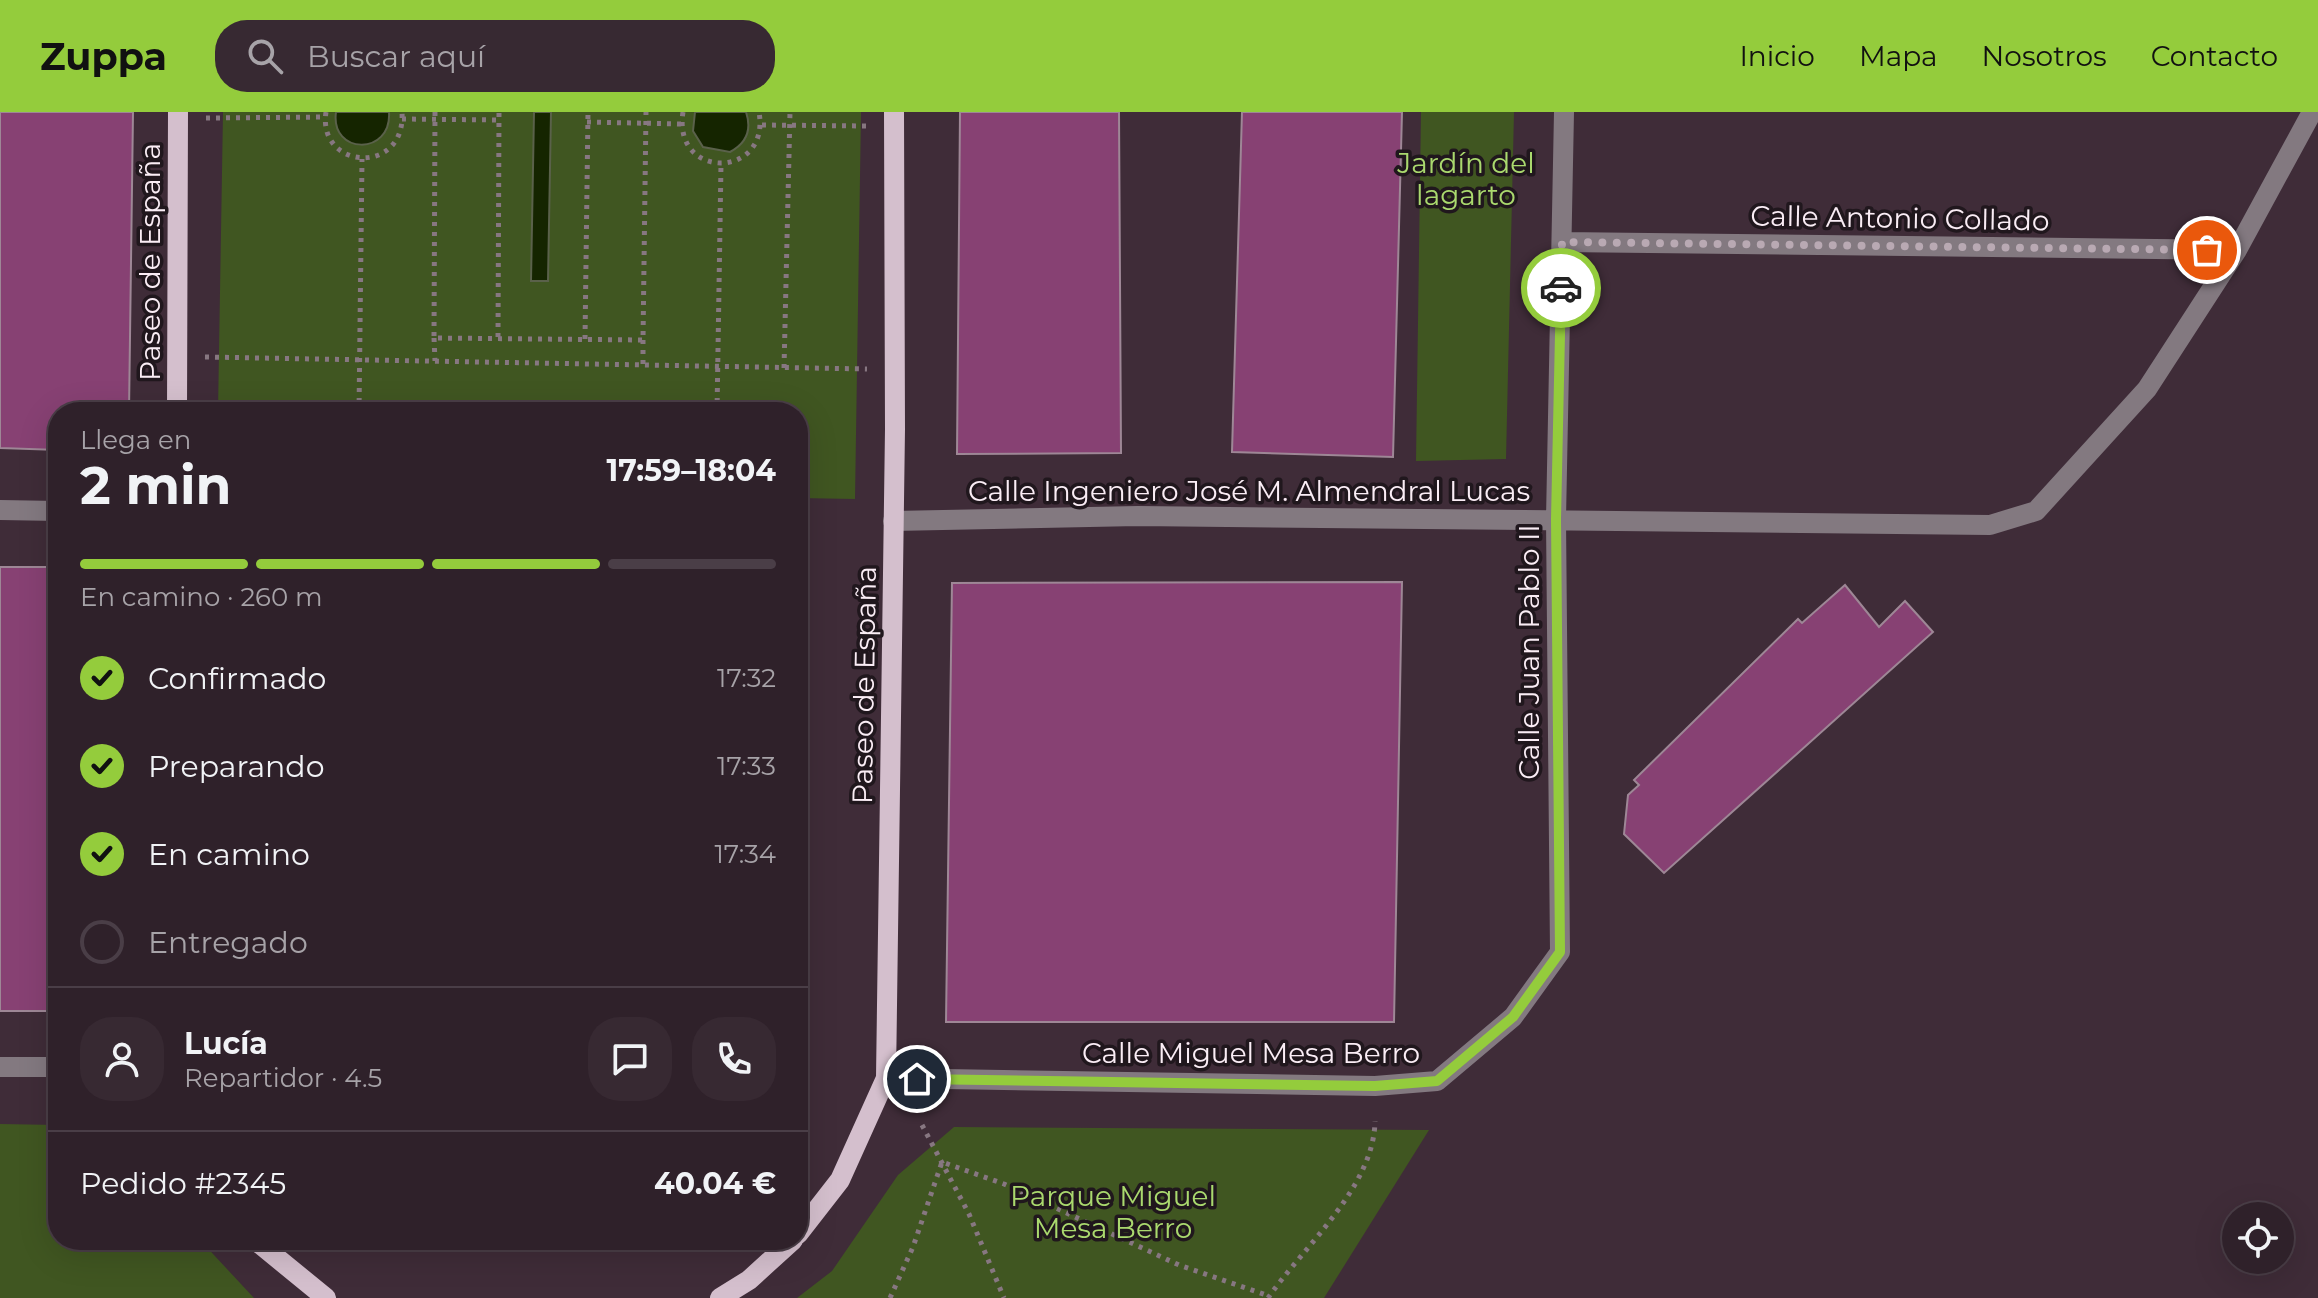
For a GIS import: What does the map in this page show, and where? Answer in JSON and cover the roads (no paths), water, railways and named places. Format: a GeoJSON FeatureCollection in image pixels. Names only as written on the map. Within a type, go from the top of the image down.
{"type":"FeatureCollection","features":[{"type":"Feature","properties":{"kind":"main road","name":"Paseo de España"},"geometry":{"type":"LineString","coordinates":[[177,402],[178,112]]}},
{"type":"Feature","properties":{"kind":"main road","name":"Paseo de España"},"geometry":{"type":"LineString","coordinates":[[808,1221],[840,1180],[886,1078],[894,112]]}},
{"type":"Feature","properties":{"kind":"main road"},"geometry":{"type":"LineString","coordinates":[[267,1250],[326,1298]]}},
{"type":"Feature","properties":{"kind":"main road"},"geometry":{"type":"LineString","coordinates":[[720,1298],[749,1280],[782,1250]]}},
{"type":"Feature","properties":{"kind":"street","name":"Calle Juan Pablo II"},"geometry":{"type":"LineString","coordinates":[[1560,952],[1556,519],[1564,112]]}},
{"type":"Feature","properties":{"kind":"street","name":"Calle Ingeniero José M. Almendral Lucas"},"geometry":{"type":"LineString","coordinates":[[893,521],[1138,516],[1990,525],[2036,511],[2147,389],[2237,250],[2312,112]]}},
{"type":"Feature","properties":{"kind":"street","name":"Calle Antonio Collado"},"geometry":{"type":"LineString","coordinates":[[1562,242],[2237,250]]}},
{"type":"Feature","properties":{"kind":"street"},"geometry":{"type":"LineString","coordinates":[[0,510],[48,511]]}},
{"type":"Feature","properties":{"kind":"street","name":"Calle Miguel Mesa Berro"},"geometry":{"type":"LineString","coordinates":[[886,1078],[1375,1086],[1437,1081],[1513,1017],[1560,952]]}},
{"type":"Feature","properties":{"kind":"street"},"geometry":{"type":"LineString","coordinates":[[0,1067],[48,1067]]}},
{"type":"Feature","properties":{"kind":"park label","name":"Jardín del lagarto"},"geometry":{"type":"Point","coordinates":[1466,179]}},
{"type":"Feature","properties":{"kind":"park label","name":"Parque Miguel Mesa Berro"},"geometry":{"type":"Point","coordinates":[1113,1212]}}]}
